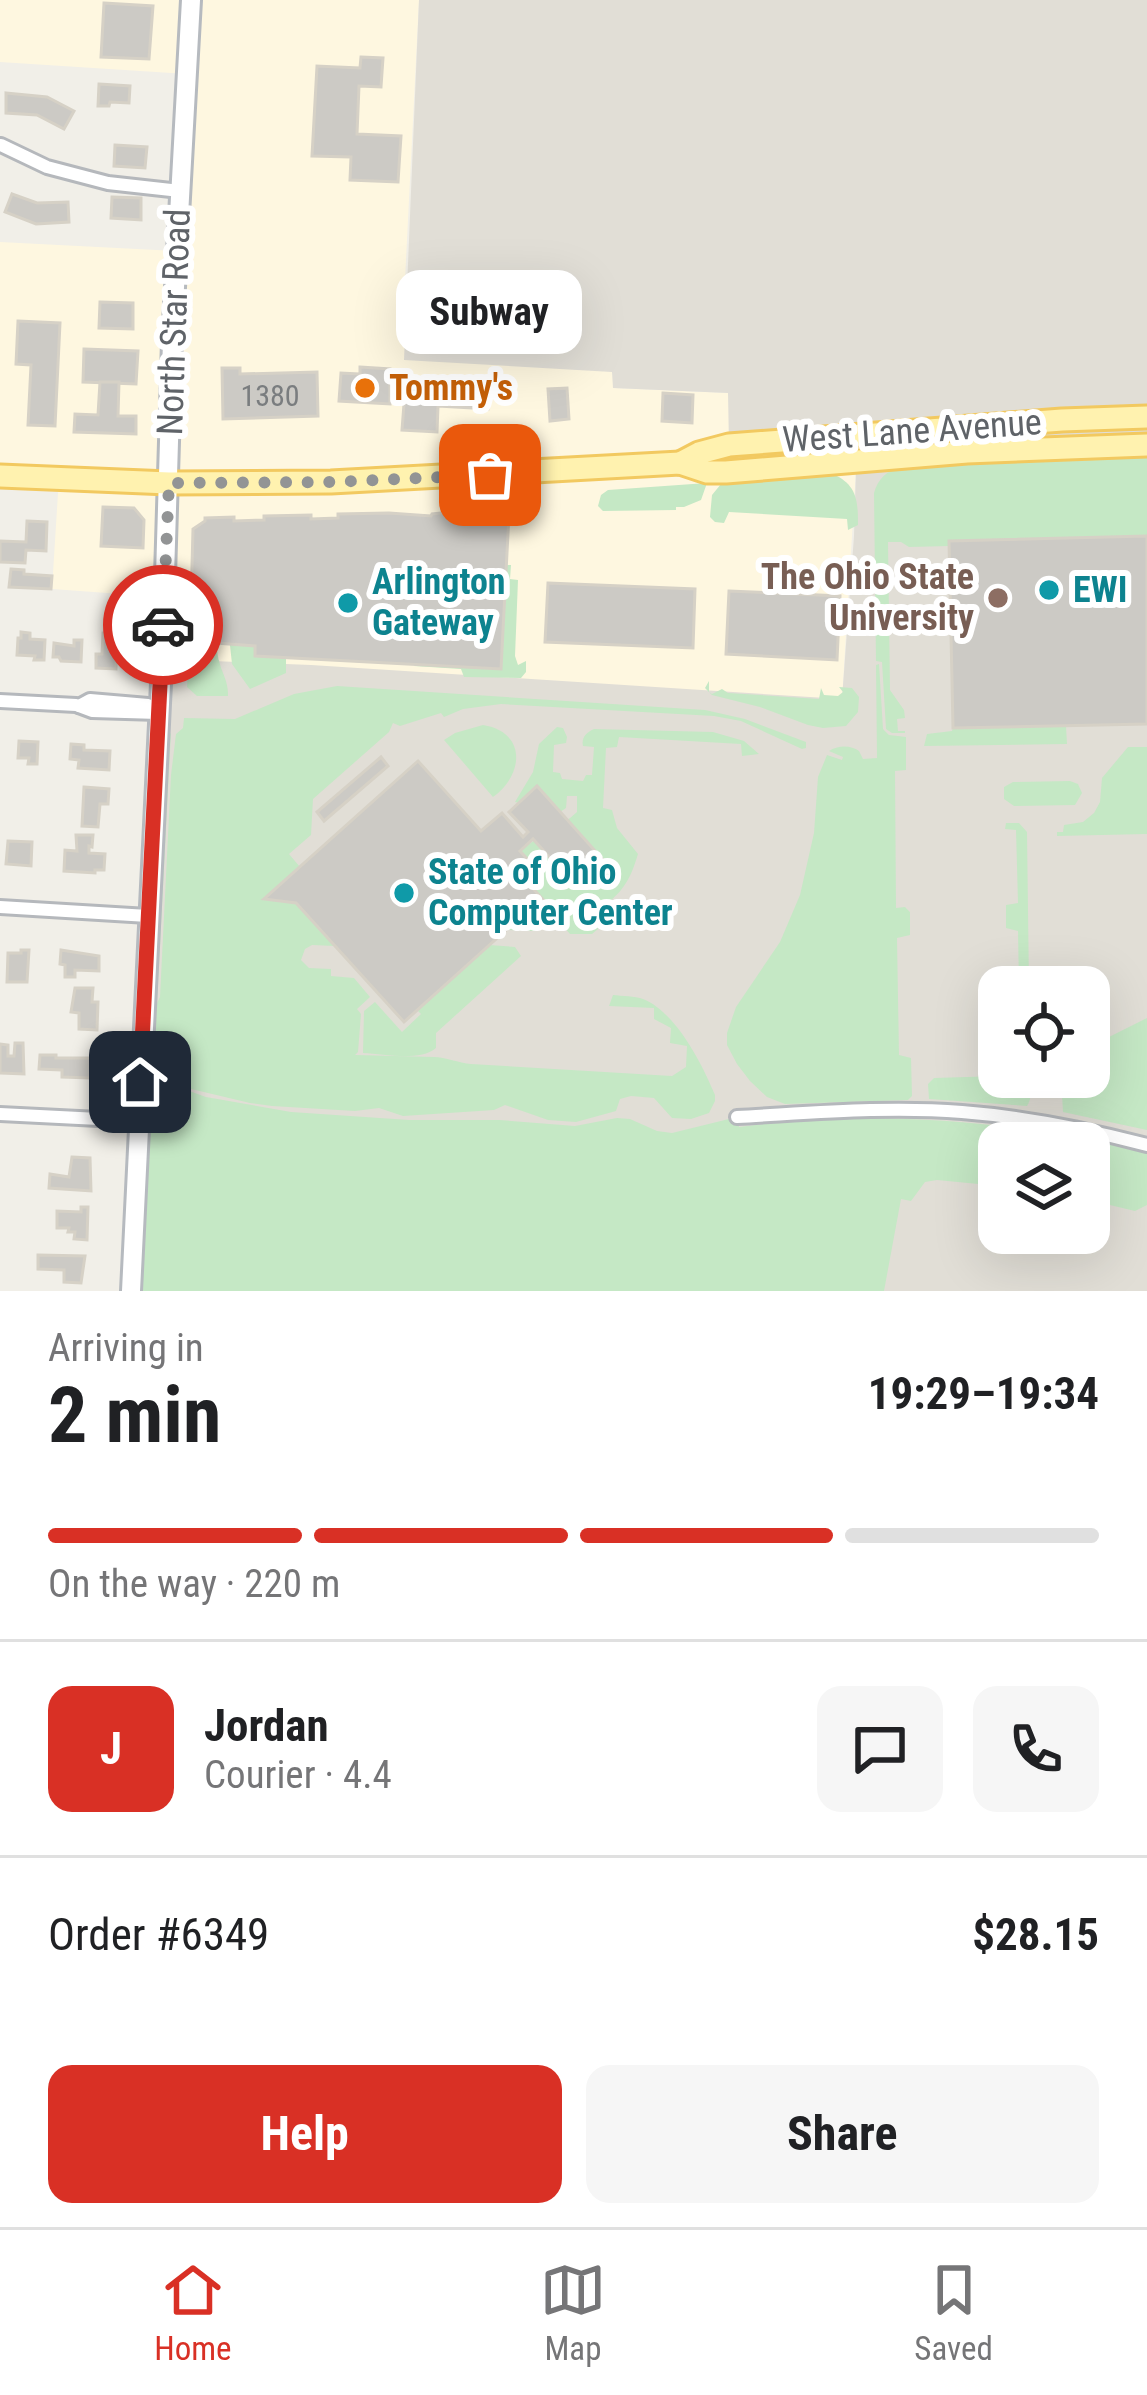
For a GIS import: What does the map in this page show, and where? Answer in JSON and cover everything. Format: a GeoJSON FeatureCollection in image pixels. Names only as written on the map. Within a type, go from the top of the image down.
{"type":"FeatureCollection","features":[{"type":"Feature","properties":{"kind":"main road","name":"West Lane Avenue"},"geometry":{"type":"LineString","coordinates":[[680,463],[729,445],[1147,417]]}},
{"type":"Feature","properties":{"kind":"main road","name":"West Lane Avenue"},"geometry":{"type":"LineString","coordinates":[[0,476],[169,483],[331,482],[680,463],[707,472],[726,472],[967,452],[1147,445]]}},
{"type":"Feature","properties":{"kind":"street","name":"North Star Road"},"geometry":{"type":"LineString","coordinates":[[131,1291],[191,0]]}},
{"type":"Feature","properties":{"kind":"street"},"geometry":{"type":"LineString","coordinates":[[1,145],[47,167],[108,183],[180,191]]}},
{"type":"Feature","properties":{"kind":"street"},"geometry":{"type":"LineString","coordinates":[[0,701],[80,706],[90,700],[159,709]]}},
{"type":"Feature","properties":{"kind":"street"},"geometry":{"type":"LineString","coordinates":[[0,908],[148,916]]}},
{"type":"Feature","properties":{"kind":"street"},"geometry":{"type":"LineString","coordinates":[[737,1118],[867,1110],[959,1112],[1081,1128],[1147,1145]]}},
{"type":"Feature","properties":{"kind":"street"},"geometry":{"type":"LineString","coordinates":[[0,1114],[138,1121]]}},
{"type":"Feature","properties":{"kind":"shaded area"},"geometry":{"type":"Polygon","coordinates":[[[0,0],[419,0],[404,300],[613,372],[614,388],[729,393],[730,481],[856,470],[842,700],[162,659],[163,597],[52,589],[59,477],[0,474],[0,242],[176,251],[187,74],[0,62],[0,0]]]}},
{"type":"Feature","properties":{"kind":"shaded area","name":"The Ohio State University"},"geometry":{"type":"Polygon","coordinates":[[[419,0],[1147,0],[1147,1291],[131,1291],[162,659],[842,699],[854,536],[853,435],[729,445],[728,393],[613,388],[612,372],[404,360],[419,0]]]}},
{"type":"Feature","properties":{"kind":"green space"},"geometry":{"type":"Polygon","coordinates":[[[1147,454],[1147,536],[949,541],[949,546],[909,547],[888,542],[890,690],[904,710],[905,718],[897,719],[898,731],[905,733],[886,729],[882,662],[876,661],[874,493],[883,476],[901,467],[1147,454]]]}},
{"type":"Feature","properties":{"kind":"green space"},"geometry":{"type":"Polygon","coordinates":[[[833,474],[847,483],[856,501],[858,525],[848,530],[847,519],[729,512],[724,523],[710,517],[712,495],[721,484],[833,474]]]}},
{"type":"Feature","properties":{"kind":"green space"},"geometry":{"type":"Polygon","coordinates":[[[707,483],[701,500],[676,510],[603,511],[598,506],[608,490],[707,483]]]}},
{"type":"Feature","properties":{"kind":"green space"},"geometry":{"type":"Polygon","coordinates":[[[506,565],[511,565],[510,579],[518,580],[515,656],[518,665],[526,661],[521,678],[464,677],[461,669],[414,666],[506,565]]]}},
{"type":"Feature","properties":{"kind":"green space"},"geometry":{"type":"Polygon","coordinates":[[[190,641],[217,643],[228,696],[197,696],[187,687],[190,641]]]}},
{"type":"Feature","properties":{"kind":"green space"},"geometry":{"type":"Polygon","coordinates":[[[230,645],[255,646],[255,656],[286,658],[286,673],[250,689],[232,664],[230,645]]]}},
{"type":"Feature","properties":{"kind":"green space"},"geometry":{"type":"Polygon","coordinates":[[[879,664],[883,729],[889,735],[906,737],[906,770],[895,771],[896,908],[910,912],[910,935],[897,938],[899,1055],[911,1058],[912,1096],[908,1100],[785,1104],[767,1097],[750,1081],[727,1045],[727,1033],[736,1007],[780,942],[800,895],[814,833],[818,777],[827,755],[843,757],[829,751],[848,747],[859,751],[863,759],[877,758],[879,664]]]}},
{"type":"Feature","properties":{"kind":"green space"},"geometry":{"type":"Polygon","coordinates":[[[337,686],[705,710],[745,719],[806,742],[802,749],[741,721],[714,716],[501,704],[444,717],[441,713],[400,726],[393,723],[389,732],[313,799],[311,835],[289,854],[300,867],[265,898],[296,903],[335,946],[305,949],[301,960],[309,968],[331,969],[331,976],[354,978],[370,997],[357,1009],[361,1014],[355,1055],[672,1076],[686,1067],[687,1046],[670,1043],[671,1028],[654,1019],[654,1008],[609,1006],[613,995],[636,997],[666,1015],[686,1040],[715,1095],[709,1113],[672,1118],[654,1098],[631,1096],[620,1099],[616,1111],[576,1122],[548,1120],[505,1105],[494,1110],[403,1116],[379,1108],[355,1111],[250,1103],[187,1088],[150,1072],[168,735],[171,733],[157,1003],[171,775],[176,734],[184,718],[235,719],[294,694],[337,686]]]}},
{"type":"Feature","properties":{"kind":"green space"},"geometry":{"type":"Polygon","coordinates":[[[839,687],[852,688],[859,697],[858,712],[846,726],[808,725],[709,692],[722,689],[819,699],[821,688],[824,695],[838,696],[843,692],[839,687]]]}},
{"type":"Feature","properties":{"kind":"green space"},"geometry":{"type":"Polygon","coordinates":[[[483,725],[507,736],[516,755],[511,777],[493,797],[444,740],[483,725]]]}},
{"type":"Feature","properties":{"kind":"green space"},"geometry":{"type":"Polygon","coordinates":[[[1066,726],[1067,744],[924,746],[927,734],[953,728],[1066,726]]]}},
{"type":"Feature","properties":{"kind":"green space"},"geometry":{"type":"Polygon","coordinates":[[[557,727],[567,737],[566,743],[554,745],[553,772],[562,779],[583,781],[592,775],[594,747],[583,743],[594,729],[713,732],[744,741],[759,754],[742,756],[741,744],[619,737],[617,747],[606,748],[603,808],[612,810],[617,828],[638,854],[627,882],[600,912],[598,929],[592,934],[570,934],[553,915],[535,931],[507,930],[525,913],[555,914],[519,873],[531,863],[520,851],[577,812],[577,796],[567,796],[566,808],[560,812],[515,802],[533,772],[539,744],[557,727]]]}},
{"type":"Feature","properties":{"kind":"green space"},"geometry":{"type":"Polygon","coordinates":[[[1128,747],[1147,747],[1147,834],[1057,836],[1064,825],[1083,822],[1094,813],[1102,778],[1128,747]]]}},
{"type":"Feature","properties":{"kind":"green space"},"geometry":{"type":"Polygon","coordinates":[[[1070,781],[1082,793],[1075,805],[1014,806],[1004,799],[1004,787],[1013,782],[1070,781]]]}},
{"type":"Feature","properties":{"kind":"green space"},"geometry":{"type":"Polygon","coordinates":[[[1006,823],[1019,823],[1027,832],[1029,966],[1019,966],[1018,931],[1006,928],[1006,905],[1018,903],[1016,830],[1005,829],[1006,823]]]}},
{"type":"Feature","properties":{"kind":"green space"},"geometry":{"type":"Polygon","coordinates":[[[489,945],[515,947],[521,956],[436,1033],[436,1048],[411,1056],[363,1053],[364,1011],[375,1002],[402,1032],[421,1014],[417,1010],[489,945]]]}},
{"type":"Feature","properties":{"kind":"green space"},"geometry":{"type":"Polygon","coordinates":[[[1147,1018],[1147,1130],[1063,1112],[1062,1098],[1110,1098],[1110,1036],[1147,1018]]]}},
{"type":"Feature","properties":{"kind":"green space"},"geometry":{"type":"Polygon","coordinates":[[[150,1077],[206,1097],[291,1112],[409,1120],[575,1126],[617,1118],[672,1133],[737,1117],[739,1127],[842,1119],[978,1124],[978,1184],[925,1182],[911,1201],[901,1199],[884,1291],[141,1291],[150,1077]]]}},
{"type":"Feature","properties":{"kind":"green space"},"geometry":{"type":"Polygon","coordinates":[[[978,1077],[978,1098],[1030,1100],[1027,1106],[929,1099],[928,1084],[934,1078],[978,1077]]]}},
{"type":"Feature","properties":{"kind":"green space"},"geometry":{"type":"Polygon","coordinates":[[[1110,1143],[1147,1150],[1147,1205],[1135,1211],[1110,1205],[1110,1143]]]}},
{"type":"Feature","properties":{"kind":"building"},"geometry":{"type":"Polygon","coordinates":[[[104,3],[153,6],[149,59],[101,57],[104,3]]]}},
{"type":"Feature","properties":{"kind":"building"},"geometry":{"type":"Polygon","coordinates":[[[361,57],[383,58],[381,87],[359,86],[357,134],[401,136],[398,182],[350,180],[351,157],[312,156],[317,66],[360,68],[361,57]]]}},
{"type":"Feature","properties":{"kind":"building"},"geometry":{"type":"Polygon","coordinates":[[[99,84],[130,86],[129,103],[98,106],[99,84]]]}},
{"type":"Feature","properties":{"kind":"building"},"geometry":{"type":"Polygon","coordinates":[[[6,93],[47,97],[74,111],[64,129],[37,115],[6,113],[6,93]]]}},
{"type":"Feature","properties":{"kind":"building"},"geometry":{"type":"Polygon","coordinates":[[[115,145],[147,147],[145,168],[114,166],[115,145]]]}},
{"type":"Feature","properties":{"kind":"building"},"geometry":{"type":"Polygon","coordinates":[[[12,194],[37,203],[68,202],[69,222],[36,224],[5,212],[12,194]]]}},
{"type":"Feature","properties":{"kind":"building"},"geometry":{"type":"Polygon","coordinates":[[[112,197],[141,198],[141,220],[111,218],[112,197]]]}},
{"type":"Feature","properties":{"kind":"building"},"geometry":{"type":"Polygon","coordinates":[[[100,302],[133,303],[133,329],[99,328],[100,302]]]}},
{"type":"Feature","properties":{"kind":"building"},"geometry":{"type":"Polygon","coordinates":[[[18,321],[60,323],[55,426],[28,425],[31,365],[16,364],[18,321]]]}},
{"type":"Feature","properties":{"kind":"building"},"geometry":{"type":"Polygon","coordinates":[[[84,349],[138,351],[136,384],[83,382],[84,349]]]}},
{"type":"Feature","properties":{"kind":"building","name":"Tommy's"},"geometry":{"type":"Polygon","coordinates":[[[360,367],[390,369],[390,404],[339,401],[341,373],[360,374],[360,367]]]}},
{"type":"Feature","properties":{"kind":"building"},"geometry":{"type":"Polygon","coordinates":[[[222,368],[240,368],[240,374],[317,372],[318,416],[223,419],[222,368]]]}},
{"type":"Feature","properties":{"kind":"building"},"geometry":{"type":"Polygon","coordinates":[[[410,377],[490,382],[488,409],[438,406],[437,432],[402,430],[410,377]]]}},
{"type":"Feature","properties":{"kind":"building"},"geometry":{"type":"Polygon","coordinates":[[[100,382],[119,382],[118,416],[136,416],[136,434],[74,432],[75,414],[98,415],[100,382]]]}},
{"type":"Feature","properties":{"kind":"building"},"geometry":{"type":"Polygon","coordinates":[[[567,388],[569,419],[550,421],[548,389],[567,388]]]}},
{"type":"Feature","properties":{"kind":"building"},"geometry":{"type":"Polygon","coordinates":[[[663,393],[693,395],[692,423],[662,421],[663,393]]]}},
{"type":"Feature","properties":{"kind":"building"},"geometry":{"type":"Polygon","coordinates":[[[103,507],[134,508],[144,520],[143,548],[101,546],[103,507]]]}},
{"type":"Feature","properties":{"kind":"building","name":"Arlington Gateway"},"geometry":{"type":"Polygon","coordinates":[[[338,514],[431,516],[509,514],[501,669],[255,656],[255,646],[190,641],[193,529],[205,518],[234,517],[234,521],[264,520],[264,516],[311,515],[311,519],[338,518],[338,514]]]}},
{"type":"Feature","properties":{"kind":"building"},"geometry":{"type":"Polygon","coordinates":[[[27,521],[47,522],[46,551],[26,550],[25,563],[0,562],[0,541],[26,542],[27,521]]]}},
{"type":"Feature","properties":{"kind":"building","name":"EWI"},"geometry":{"type":"Polygon","coordinates":[[[1147,536],[1147,724],[953,728],[949,541],[1147,536]]]}},
{"type":"Feature","properties":{"kind":"building"},"geometry":{"type":"Polygon","coordinates":[[[11,569],[52,576],[51,589],[9,587],[11,569]]]}},
{"type":"Feature","properties":{"kind":"building"},"geometry":{"type":"Polygon","coordinates":[[[548,583],[695,589],[693,648],[545,642],[548,583]]]}},
{"type":"Feature","properties":{"kind":"building"},"geometry":{"type":"Polygon","coordinates":[[[729,591],[840,596],[837,660],[726,654],[729,591]]]}},
{"type":"Feature","properties":{"kind":"building"},"geometry":{"type":"Polygon","coordinates":[[[21,632],[30,633],[30,639],[45,640],[44,660],[17,655],[21,632]]]}},
{"type":"Feature","properties":{"kind":"building"},"geometry":{"type":"Polygon","coordinates":[[[103,633],[117,634],[116,669],[96,668],[103,633]]]}},
{"type":"Feature","properties":{"kind":"building"},"geometry":{"type":"Polygon","coordinates":[[[74,640],[82,640],[81,662],[53,657],[54,643],[74,646],[74,640]]]}},
{"type":"Feature","properties":{"kind":"building"},"geometry":{"type":"Polygon","coordinates":[[[19,741],[38,742],[37,764],[18,758],[19,741]]]}},
{"type":"Feature","properties":{"kind":"building"},"geometry":{"type":"Polygon","coordinates":[[[71,744],[84,745],[84,750],[110,751],[109,770],[78,768],[79,760],[70,759],[71,744]]]}},
{"type":"Feature","properties":{"kind":"building"},"geometry":{"type":"Polygon","coordinates":[[[381,757],[388,766],[324,821],[317,812],[381,757]]]}},
{"type":"Feature","properties":{"kind":"building","name":"State of Ohio Computer Center"},"geometry":{"type":"Polygon","coordinates":[[[418,761],[481,831],[502,813],[523,837],[528,832],[509,812],[537,786],[606,863],[577,888],[533,839],[520,851],[531,863],[519,873],[556,914],[525,913],[404,1022],[296,903],[264,899],[418,761]]]}},
{"type":"Feature","properties":{"kind":"building"},"geometry":{"type":"Polygon","coordinates":[[[84,787],[109,789],[108,804],[100,804],[98,827],[82,826],[84,787]]]}},
{"type":"Feature","properties":{"kind":"building"},"geometry":{"type":"Polygon","coordinates":[[[76,835],[93,835],[89,853],[105,854],[104,870],[64,871],[65,850],[77,851],[76,835]]]}},
{"type":"Feature","properties":{"kind":"building"},"geometry":{"type":"Polygon","coordinates":[[[8,841],[32,842],[31,866],[6,864],[8,841]]]}},
{"type":"Feature","properties":{"kind":"building"},"geometry":{"type":"Polygon","coordinates":[[[29,950],[27,982],[7,982],[8,953],[29,950]]]}},
{"type":"Feature","properties":{"kind":"building"},"geometry":{"type":"Polygon","coordinates":[[[61,950],[99,956],[99,971],[75,970],[75,977],[65,977],[61,950]]]}},
{"type":"Feature","properties":{"kind":"building"},"geometry":{"type":"Polygon","coordinates":[[[75,988],[93,988],[92,1002],[98,1002],[97,1030],[79,1029],[79,1013],[71,1012],[75,988]]]}},
{"type":"Feature","properties":{"kind":"building"},"geometry":{"type":"Polygon","coordinates":[[[15,1043],[23,1043],[24,1074],[0,1073],[0,1044],[8,1045],[8,1056],[14,1056],[15,1043]]]}},
{"type":"Feature","properties":{"kind":"building"},"geometry":{"type":"Polygon","coordinates":[[[40,1055],[91,1058],[90,1078],[62,1077],[62,1070],[39,1069],[40,1055]]]}},
{"type":"Feature","properties":{"kind":"building"},"geometry":{"type":"Polygon","coordinates":[[[72,1157],[90,1158],[91,1191],[49,1188],[50,1174],[69,1177],[72,1157]]]}},
{"type":"Feature","properties":{"kind":"building"},"geometry":{"type":"Polygon","coordinates":[[[81,1207],[88,1207],[87,1240],[74,1239],[75,1232],[68,1232],[69,1228],[57,1228],[57,1211],[81,1212],[81,1207]]]}},
{"type":"Feature","properties":{"kind":"building"},"geometry":{"type":"Polygon","coordinates":[[[38,1255],[85,1256],[81,1283],[64,1282],[64,1270],[38,1269],[38,1255]]]}},
{"type":"Feature","properties":{"kind":"way so far"},"geometry":{"type":"LineString","coordinates":[[163,625],[169,483],[490,475]]}},
{"type":"Feature","properties":{"kind":"place","name":"Tommy's"},"geometry":{"type":"Point","coordinates":[365,388]}},
{"type":"Feature","properties":{"kind":"place","name":"Subway"},"geometry":{"type":"Point","coordinates":[490,475]}},
{"type":"Feature","properties":{"kind":"place","name":"EWI"},"geometry":{"type":"Point","coordinates":[1049,590]}},
{"type":"Feature","properties":{"kind":"place","name":"The Ohio State University"},"geometry":{"type":"Point","coordinates":[998,598]}},
{"type":"Feature","properties":{"kind":"place","name":"Arlington Gateway"},"geometry":{"type":"Point","coordinates":[348,603]}},
{"type":"Feature","properties":{"kind":"place","name":"State of Ohio Computer Center"},"geometry":{"type":"Point","coordinates":[404,893]}},
{"type":"Feature","properties":{"kind":"route"},"geometry":{"type":"LineString","coordinates":[[140,1082],[163,625]]}}]}
